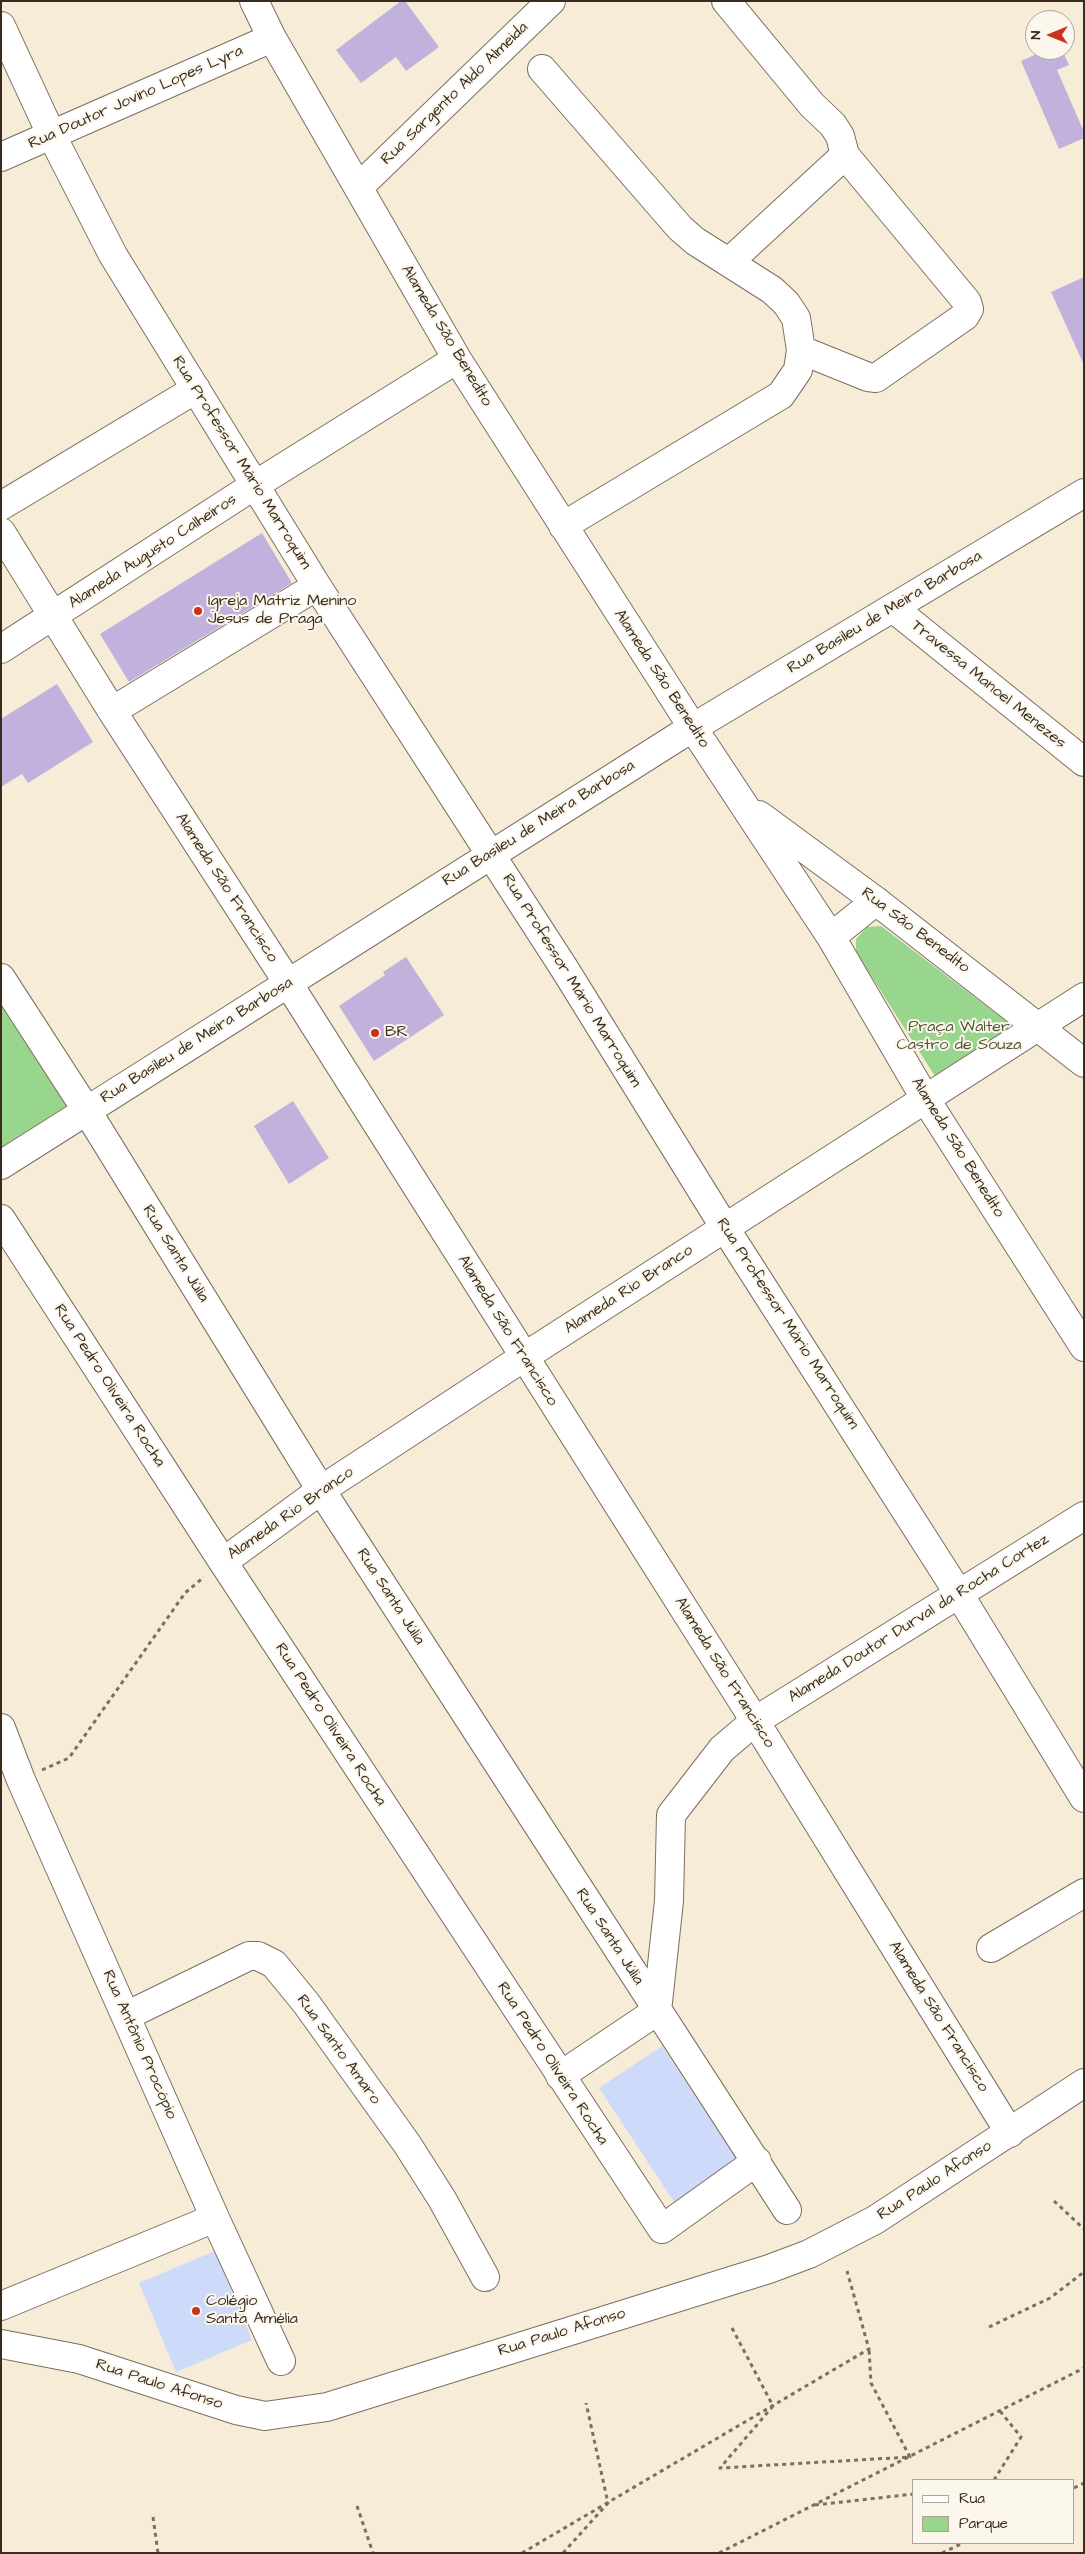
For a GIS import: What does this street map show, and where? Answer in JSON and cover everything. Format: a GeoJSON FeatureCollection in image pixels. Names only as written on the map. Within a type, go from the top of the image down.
{"type":"FeatureCollection","features":[{"type":"Feature","properties":{"kind":"street","name":"Alameda São Benedito"},"geometry":{"type":"LineString","coordinates":[[254,1],[272,38],[457,359],[693,728],[832,937],[926,1100],[1084,1347]]}},
{"type":"Feature","properties":{"kind":"street","name":"Rua Sargento Aldo Almeida"},"geometry":{"type":"LineString","coordinates":[[359,188],[551,1]]}},
{"type":"Feature","properties":{"kind":"street"},"geometry":{"type":"LineString","coordinates":[[726,1],[812,105],[832,125],[840,136],[845,155],[967,302],[969,310],[965,316],[883,375],[876,378],[868,377],[801,350]]}},
{"type":"Feature","properties":{"kind":"street","name":"Rua Professor Mário Marroquim"},"geometry":{"type":"LineString","coordinates":[[1,26],[52,136],[114,255],[317,586],[491,854],[725,1228],[959,1594],[1084,1798]]}},
{"type":"Feature","properties":{"kind":"street","name":"Rua Doutor Jovino Lopes Lyra"},"geometry":{"type":"LineString","coordinates":[[1,157],[272,38]]}},
{"type":"Feature","properties":{"kind":"street"},"geometry":{"type":"LineString","coordinates":[[542,69],[680,228],[694,241],[772,290],[786,303],[796,318],[801,350],[798,370],[781,395],[563,526]]}},
{"type":"Feature","properties":{"kind":"street"},"geometry":{"type":"LineString","coordinates":[[730,262],[845,155]]}},
{"type":"Feature","properties":{"kind":"street","name":"Alameda Augusto Calheiros"},"geometry":{"type":"LineString","coordinates":[[1,649],[55,616],[255,485],[457,359]]}},
{"type":"Feature","properties":{"kind":"street"},"geometry":{"type":"LineString","coordinates":[[1,506],[196,389]]}},
{"type":"Feature","properties":{"kind":"street","name":"Rua Basileu de Meira Barbosa"},"geometry":{"type":"LineString","coordinates":[[1,1165],[693,728],[1084,493]]}},
{"type":"Feature","properties":{"kind":"street","name":"Alameda São Francisco"},"geometry":{"type":"LineString","coordinates":[[1,532],[55,616],[112,711],[288,983],[755,1721],[1010,2133]]}},
{"type":"Feature","properties":{"kind":"street"},"geometry":{"type":"LineString","coordinates":[[112,711],[317,586]]}},
{"type":"Feature","properties":{"kind":"street","name":"Travessa Manoel Menezes"},"geometry":{"type":"LineString","coordinates":[[893,608],[1081,755]]}},
{"type":"Feature","properties":{"kind":"street","name":"Rua São Benedito"},"geometry":{"type":"LineString","coordinates":[[744,804],[876,901],[1084,1063]]}},
{"type":"Feature","properties":{"kind":"street"},"geometry":{"type":"LineString","coordinates":[[832,937],[876,901]]}},
{"type":"Feature","properties":{"kind":"street","name":"Rua Santa Júlia"},"geometry":{"type":"LineString","coordinates":[[1,978],[87,1111],[321,1490],[787,2210]]}},
{"type":"Feature","properties":{"kind":"street","name":"Alameda Rio Branco"},"geometry":{"type":"LineString","coordinates":[[223,1562],[321,1490],[1084,997]]}},
{"type":"Feature","properties":{"kind":"street","name":"Rua Pedro Oliveira Rocha"},"geometry":{"type":"LineString","coordinates":[[1,1219],[223,1562],[662,2229],[756,2161]]}},
{"type":"Feature","properties":{"kind":"street","name":"Alameda Doutor Durval da Rocha Cortez"},"geometry":{"type":"LineString","coordinates":[[657,2011],[670,1901],[671,1815],[722,1750],[755,1721],[1084,1516]]}},
{"type":"Feature","properties":{"kind":"street","name":"Rua Antônio Procópio"},"geometry":{"type":"LineString","coordinates":[[1,1728],[12,1768],[281,2361]]}},
{"type":"Feature","properties":{"kind":"street"},"geometry":{"type":"LineString","coordinates":[[991,1948],[1084,1893]]}},
{"type":"Feature","properties":{"kind":"street","name":"Rua Santo Amaro"},"geometry":{"type":"LineString","coordinates":[[126,2016],[249,1956],[258,1956],[274,1964],[306,2003],[407,2144],[442,2199],[485,2277]]}},
{"type":"Feature","properties":{"kind":"street"},"geometry":{"type":"LineString","coordinates":[[560,2076],[657,2011]]}},
{"type":"Feature","properties":{"kind":"street","name":"Rua Paulo Afonso"},"geometry":{"type":"LineString","coordinates":[[1,2344],[79,2359],[236,2410],[265,2416],[304,2412],[327,2407],[770,2269],[809,2254],[875,2220],[1084,2083]]}},
{"type":"Feature","properties":{"kind":"street"},"geometry":{"type":"LineString","coordinates":[[1,2306],[215,2218]]}},
{"type":"Feature","properties":{"kind":"path"},"geometry":{"type":"LineString","coordinates":[[12,1768],[69,1758],[185,1593],[223,1562]]}},
{"type":"Feature","properties":{"kind":"path"},"geometry":{"type":"LineString","coordinates":[[1054,2200],[1084,2229]]}},
{"type":"Feature","properties":{"kind":"path"},"geometry":{"type":"LineString","coordinates":[[847,2271],[869,2349],[871,2383],[910,2457]]}},
{"type":"Feature","properties":{"kind":"path"},"geometry":{"type":"LineString","coordinates":[[989,2327],[1050,2298],[1084,2272]]}},
{"type":"Feature","properties":{"kind":"path"},"geometry":{"type":"LineString","coordinates":[[732,2328],[773,2406]]}},
{"type":"Feature","properties":{"kind":"path"},"geometry":{"type":"LineString","coordinates":[[522,2553],[869,2349]]}},
{"type":"Feature","properties":{"kind":"path"},"geometry":{"type":"LineString","coordinates":[[719,2553],[1084,2368]]}},
{"type":"Feature","properties":{"kind":"path"},"geometry":{"type":"LineString","coordinates":[[586,2403],[608,2503]]}},
{"type":"Feature","properties":{"kind":"path"},"geometry":{"type":"LineString","coordinates":[[773,2406],[720,2468],[910,2457]]}},
{"type":"Feature","properties":{"kind":"path"},"geometry":{"type":"LineString","coordinates":[[995,2479],[1022,2437],[1000,2411]]}},
{"type":"Feature","properties":{"kind":"path"},"geometry":{"type":"LineString","coordinates":[[812,2505],[912,2494]]}},
{"type":"Feature","properties":{"kind":"path"},"geometry":{"type":"LineString","coordinates":[[563,2553],[608,2503]]}},
{"type":"Feature","properties":{"kind":"path"},"geometry":{"type":"LineString","coordinates":[[357,2506],[374,2553]]}},
{"type":"Feature","properties":{"kind":"path"},"geometry":{"type":"LineString","coordinates":[[153,2518],[158,2553]]}},
{"type":"Feature","properties":{"kind":"path"},"geometry":{"type":"LineString","coordinates":[[942,2553],[961,2544]]}},
{"type":"Feature","properties":{"kind":"shaded area"},"geometry":{"type":"Polygon","coordinates":[[[662,2046],[741,2166],[678,2208],[599,2088],[662,2046]]]}},
{"type":"Feature","properties":{"kind":"shaded area","name":"Colégio Santa Amélia"},"geometry":{"type":"Polygon","coordinates":[[[215,2251],[252,2340],[176,2372],[139,2283],[215,2251]]]}},
{"type":"Feature","properties":{"kind":"green space","name":"Praça Walter Castro de Souza"},"geometry":{"type":"Polygon","coordinates":[[[881,926],[1023,1034],[947,1095],[856,952],[856,939],[867,927],[881,926]]]}},
{"type":"Feature","properties":{"kind":"green space"},"geometry":{"type":"Polygon","coordinates":[[[1,982],[70,1108],[1,1152],[1,982]]]}},
{"type":"Feature","properties":{"kind":"building"},"geometry":{"type":"Polygon","coordinates":[[[401,1],[405,1],[439,47],[406,71],[396,57],[361,83],[336,50],[401,1]]]}},
{"type":"Feature","properties":{"kind":"building"},"geometry":{"type":"Polygon","coordinates":[[[1025,59],[1067,60],[1069,65],[1057,70],[1084,132],[1084,138],[1059,149],[1021,61],[1025,59]]]}},
{"type":"Feature","properties":{"kind":"building"},"geometry":{"type":"Polygon","coordinates":[[[1084,277],[1084,365],[1051,292],[1084,277]]]}},
{"type":"Feature","properties":{"kind":"building","name":"Igreja Matriz Menino Jesus de Praga"},"geometry":{"type":"Polygon","coordinates":[[[262,533],[292,583],[129,682],[100,634],[262,533]]]}},
{"type":"Feature","properties":{"kind":"building"},"geometry":{"type":"Polygon","coordinates":[[[57,684],[93,742],[28,783],[22,774],[1,787],[1,719],[57,684]]]}},
{"type":"Feature","properties":{"kind":"building"},"geometry":{"type":"Polygon","coordinates":[[[406,957],[444,1015],[374,1061],[339,1006],[385,975],[383,972],[406,957]]]}},
{"type":"Feature","properties":{"kind":"building"},"geometry":{"type":"Polygon","coordinates":[[[293,1101],[329,1158],[289,1184],[254,1126],[293,1101]]]}},
{"type":"Feature","properties":{"kind":"place","name":"Igreja Matriz Menino Jesus de Praga"},"geometry":{"type":"Point","coordinates":[198,611]}},
{"type":"Feature","properties":{"kind":"place","name":"BR"},"geometry":{"type":"Point","coordinates":[375,1033]}},
{"type":"Feature","properties":{"kind":"place","name":"Colégio Santa Amélia"},"geometry":{"type":"Point","coordinates":[196,2311]}}]}
